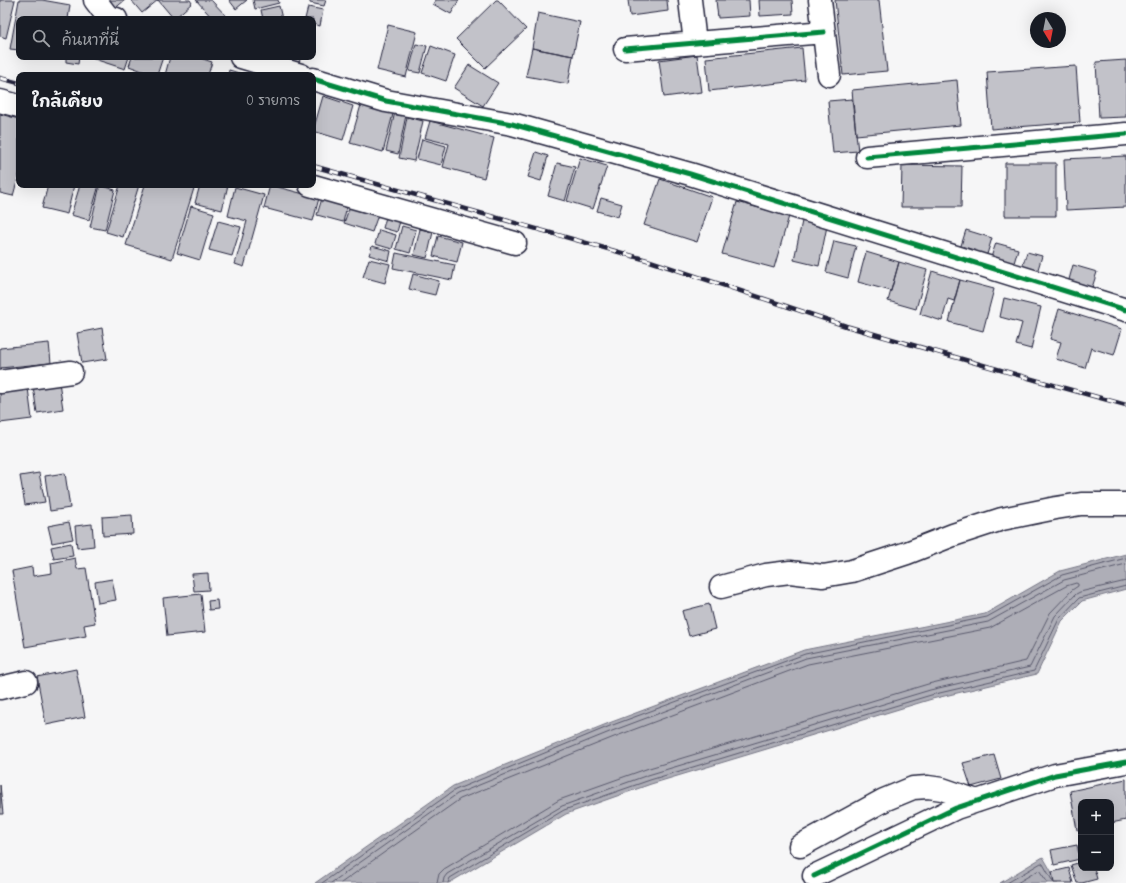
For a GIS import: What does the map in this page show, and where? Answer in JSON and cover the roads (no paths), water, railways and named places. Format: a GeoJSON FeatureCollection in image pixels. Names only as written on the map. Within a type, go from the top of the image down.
{"type":"FeatureCollection","features":[{"type":"Feature","properties":{"kind":"street"},"geometry":{"type":"LineString","coordinates":[[95,0],[107,16]]}},
{"type":"Feature","properties":{"kind":"street"},"geometry":{"type":"LineString","coordinates":[[690,0],[695,43]]}},
{"type":"Feature","properties":{"kind":"street"},"geometry":{"type":"LineString","coordinates":[[820,0],[829,75]]}},
{"type":"Feature","properties":{"kind":"street"},"geometry":{"type":"LineString","coordinates":[[625,49],[824,32]]}},
{"type":"Feature","properties":{"kind":"street"},"geometry":{"type":"LineString","coordinates":[[251,60],[291,72]]}},
{"type":"Feature","properties":{"kind":"street"},"geometry":{"type":"LineString","coordinates":[[316,80],[386,101],[512,124],[690,174],[1126,310]]}},
{"type":"Feature","properties":{"kind":"street"},"geometry":{"type":"LineString","coordinates":[[0,101],[16,105]]}},
{"type":"Feature","properties":{"kind":"street"},"geometry":{"type":"LineString","coordinates":[[867,157],[1126,134]]}},
{"type":"Feature","properties":{"kind":"street"},"geometry":{"type":"LineString","coordinates":[[316,187],[515,243]]}},
{"type":"Feature","properties":{"kind":"street"},"geometry":{"type":"LineString","coordinates":[[0,382],[71,372]]}},
{"type":"Feature","properties":{"kind":"street"},"geometry":{"type":"LineString","coordinates":[[721,587],[766,575],[790,572],[823,576],[852,571],[1002,519],[1080,504],[1126,504]]}},
{"type":"Feature","properties":{"kind":"street"},"geometry":{"type":"LineString","coordinates":[[0,688],[26,682]]}},
{"type":"Feature","properties":{"kind":"street"},"geometry":{"type":"LineString","coordinates":[[814,876],[956,808],[1055,775],[1126,762]]}},
{"type":"Feature","properties":{"kind":"street"},"geometry":{"type":"LineString","coordinates":[[800,846],[884,800],[913,788],[928,787],[942,789],[977,801]]}},
{"type":"Feature","properties":{"kind":"water"},"geometry":{"type":"Polygon","coordinates":[[[1126,554],[1126,589],[1082,601],[1062,621],[1037,674],[932,699],[651,784],[566,814],[449,883],[315,883],[453,786],[609,723],[804,650],[985,614],[1060,571],[1126,554]]]}},
{"type":"Feature","properties":{"kind":"water"},"geometry":{"type":"Polygon","coordinates":[[[1043,857],[1058,883],[1000,883],[1043,857]]]}},
{"type":"Feature","properties":{"kind":"railway"},"geometry":{"type":"LineString","coordinates":[[0,78],[16,82]]}},
{"type":"Feature","properties":{"kind":"railway"},"geometry":{"type":"LineString","coordinates":[[316,167],[647,260],[846,326],[1126,405]]}}]}
